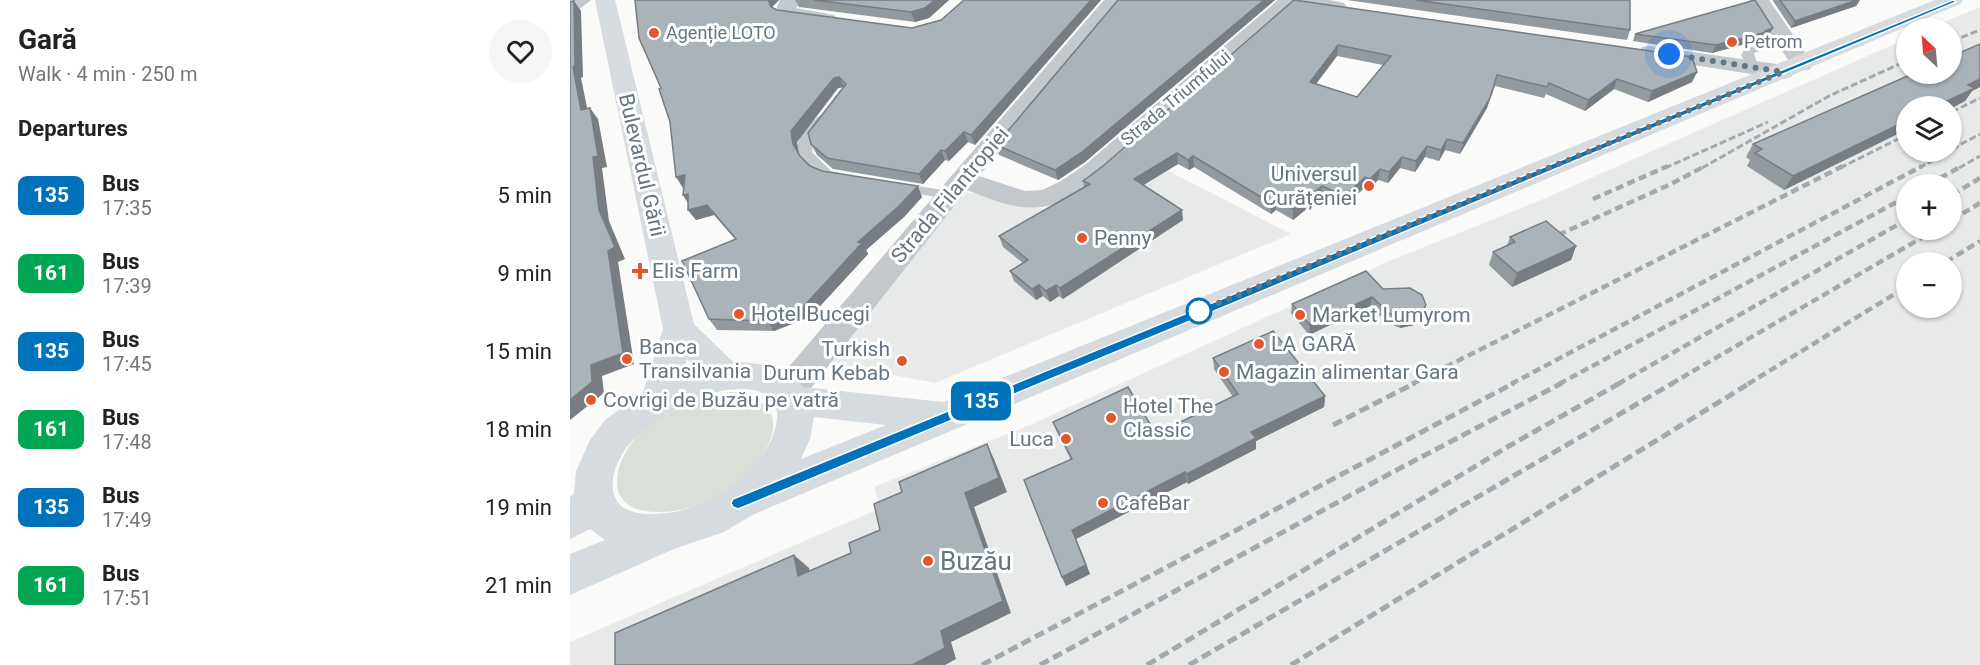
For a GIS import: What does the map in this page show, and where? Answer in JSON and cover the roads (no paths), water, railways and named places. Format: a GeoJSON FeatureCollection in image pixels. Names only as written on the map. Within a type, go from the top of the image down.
{"type":"FeatureCollection","features":[{"type":"Feature","properties":{"kind":"main road","name":"Bulevardul Gării"},"geometry":{"type":"LineString","coordinates":[[605,0],[679,329],[658,400]]}},
{"type":"Feature","properties":{"kind":"main road"},"geometry":{"type":"LineString","coordinates":[[570,575],[671,531],[705,521],[738,503],[1781,60],[1953,0]]}},
{"type":"Feature","properties":{"kind":"main road"},"geometry":{"type":"LineString","coordinates":[[679,329],[725,376]]}},
{"type":"Feature","properties":{"kind":"main road"},"geometry":{"type":"LineString","coordinates":[[671,531],[643,534],[620,529],[602,519],[580,500],[602,452],[617,432],[658,400],[680,388],[725,376],[751,376],[772,381],[790,396],[946,416]]}},
{"type":"Feature","properties":{"kind":"main road"},"geometry":{"type":"LineString","coordinates":[[738,503],[769,477],[789,449],[797,422],[790,396]]}},
{"type":"Feature","properties":{"kind":"street"},"geometry":{"type":"LineString","coordinates":[[570,7],[581,0]]}},
{"type":"Feature","properties":{"kind":"street"},"geometry":{"type":"LineString","coordinates":[[793,0],[784,7],[785,12],[789,14],[848,22]]}},
{"type":"Feature","properties":{"kind":"street","name":"Strada Filantropiei"},"geometry":{"type":"LineString","coordinates":[[790,396],[956,187],[1115,0]]}},
{"type":"Feature","properties":{"kind":"street"},"geometry":{"type":"LineString","coordinates":[[1290,0],[1360,10]]}},
{"type":"Feature","properties":{"kind":"street","name":"Strada Triumfului"},"geometry":{"type":"LineString","coordinates":[[956,187],[1023,199],[1046,198],[1059,194],[1080,179],[1290,0]]}},
{"type":"Feature","properties":{"kind":"street"},"geometry":{"type":"LineString","coordinates":[[1626,48],[1781,60],[1759,0]]}},
{"type":"Feature","properties":{"kind":"lane"},"geometry":{"type":"LineString","coordinates":[[829,110],[809,134],[804,149],[809,158],[828,175],[861,181]]}},
{"type":"Feature","properties":{"kind":"lane"},"geometry":{"type":"LineString","coordinates":[[883,184],[956,187]]}},
{"type":"Feature","properties":{"kind":"railway"},"geometry":{"type":"LineString","coordinates":[[1962,37],[1980,30]]}},
{"type":"Feature","properties":{"kind":"railway"},"geometry":{"type":"LineString","coordinates":[[1702,168],[1829,96],[1896,66]]}},
{"type":"Feature","properties":{"kind":"railway"},"geometry":{"type":"LineString","coordinates":[[1962,107],[1980,98]]}},
{"type":"Feature","properties":{"kind":"railway"},"geometry":{"type":"LineString","coordinates":[[1665,168],[1768,122]]}},
{"type":"Feature","properties":{"kind":"railway"},"geometry":{"type":"LineString","coordinates":[[1962,144],[1980,134]]}},
{"type":"Feature","properties":{"kind":"railway"},"geometry":{"type":"LineString","coordinates":[[1840,168],[1896,140]]}},
{"type":"Feature","properties":{"kind":"railway"},"geometry":{"type":"LineString","coordinates":[[1959,168],[1980,156]]}},
{"type":"Feature","properties":{"kind":"railway"},"geometry":{"type":"LineString","coordinates":[[1919,168],[1930,162]]}},
{"type":"Feature","properties":{"kind":"railway"},"geometry":{"type":"LineString","coordinates":[[1593,199],[1668,166]]}},
{"type":"Feature","properties":{"kind":"railway"},"geometry":{"type":"LineString","coordinates":[[1547,240],[1671,184],[1705,166]]}},
{"type":"Feature","properties":{"kind":"railway"},"geometry":{"type":"LineString","coordinates":[[1412,384],[1843,166]]}},
{"type":"Feature","properties":{"kind":"railway"},"geometry":{"type":"LineString","coordinates":[[1511,384],[1922,166]]}},
{"type":"Feature","properties":{"kind":"railway"},"geometry":{"type":"LineString","coordinates":[[1947,174],[1962,166]]}},
{"type":"Feature","properties":{"kind":"railway"},"geometry":{"type":"LineString","coordinates":[[1962,189],[1980,178]]}},
{"type":"Feature","properties":{"kind":"railway"},"geometry":{"type":"LineString","coordinates":[[1559,384],[1896,202]]}},
{"type":"Feature","properties":{"kind":"railway"},"geometry":{"type":"LineString","coordinates":[[1962,214],[1980,203]]}},
{"type":"Feature","properties":{"kind":"railway"},"geometry":{"type":"LineString","coordinates":[[1618,384],[1896,226]]}},
{"type":"Feature","properties":{"kind":"railway"},"geometry":{"type":"LineString","coordinates":[[1671,384],[1918,240]]}},
{"type":"Feature","properties":{"kind":"railway"},"geometry":{"type":"LineString","coordinates":[[1962,252],[1980,241]]}},
{"type":"Feature","properties":{"kind":"railway"},"geometry":{"type":"LineString","coordinates":[[1748,384],[1896,293]]}},
{"type":"Feature","properties":{"kind":"railway"},"geometry":{"type":"LineString","coordinates":[[1333,425],[1415,383]]}},
{"type":"Feature","properties":{"kind":"railway"},"geometry":{"type":"LineString","coordinates":[[982,665],[1514,383]]}},
{"type":"Feature","properties":{"kind":"railway"},"geometry":{"type":"LineString","coordinates":[[1040,665],[1391,473],[1562,383]]}},
{"type":"Feature","properties":{"kind":"railway"},"geometry":{"type":"LineString","coordinates":[[1147,665],[1509,446],[1620,383]]}},
{"type":"Feature","properties":{"kind":"railway"},"geometry":{"type":"LineString","coordinates":[[1189,665],[1673,383]]}},
{"type":"Feature","properties":{"kind":"railway"},"geometry":{"type":"LineString","coordinates":[[1291,665],[1750,383]]}},
{"type":"Feature","properties":{"kind":"place","name":"Agenție LOTO"},"geometry":{"type":"Point","coordinates":[654,33]}},
{"type":"Feature","properties":{"kind":"place","name":"Petrom"},"geometry":{"type":"Point","coordinates":[1732,42]}},
{"type":"Feature","properties":{"kind":"place","name":"Universul Curățeniei"},"geometry":{"type":"Point","coordinates":[1369,186]}},
{"type":"Feature","properties":{"kind":"place","name":"Penny"},"geometry":{"type":"Point","coordinates":[1082,238]}},
{"type":"Feature","properties":{"kind":"place","name":"Elis Farm"},"geometry":{"type":"Point","coordinates":[640,271]}},
{"type":"Feature","properties":{"kind":"place","name":"Hotel Bucegi"},"geometry":{"type":"Point","coordinates":[739,314]}},
{"type":"Feature","properties":{"kind":"place","name":"Market Lumyrom"},"geometry":{"type":"Point","coordinates":[1300,315]}},
{"type":"Feature","properties":{"kind":"place","name":"LA GARĂ"},"geometry":{"type":"Point","coordinates":[1259,344]}},
{"type":"Feature","properties":{"kind":"place","name":"Banca Transilvania"},"geometry":{"type":"Point","coordinates":[627,359]}},
{"type":"Feature","properties":{"kind":"place","name":"Turkish Durum Kebab"},"geometry":{"type":"Point","coordinates":[902,361]}},
{"type":"Feature","properties":{"kind":"place","name":"Magazin alimentar Gara"},"geometry":{"type":"Point","coordinates":[1224,372]}},
{"type":"Feature","properties":{"kind":"place","name":"Covrigi de Buzău pe vatră"},"geometry":{"type":"Point","coordinates":[591,400]}},
{"type":"Feature","properties":{"kind":"place","name":"Hotel The Classic"},"geometry":{"type":"Point","coordinates":[1111,418]}},
{"type":"Feature","properties":{"kind":"place","name":"Luca"},"geometry":{"type":"Point","coordinates":[1066,439]}},
{"type":"Feature","properties":{"kind":"place","name":"CafeBar"},"geometry":{"type":"Point","coordinates":[1103,503]}},
{"type":"Feature","properties":{"kind":"place","name":"Buzău"},"geometry":{"type":"Point","coordinates":[928,561]}}]}
